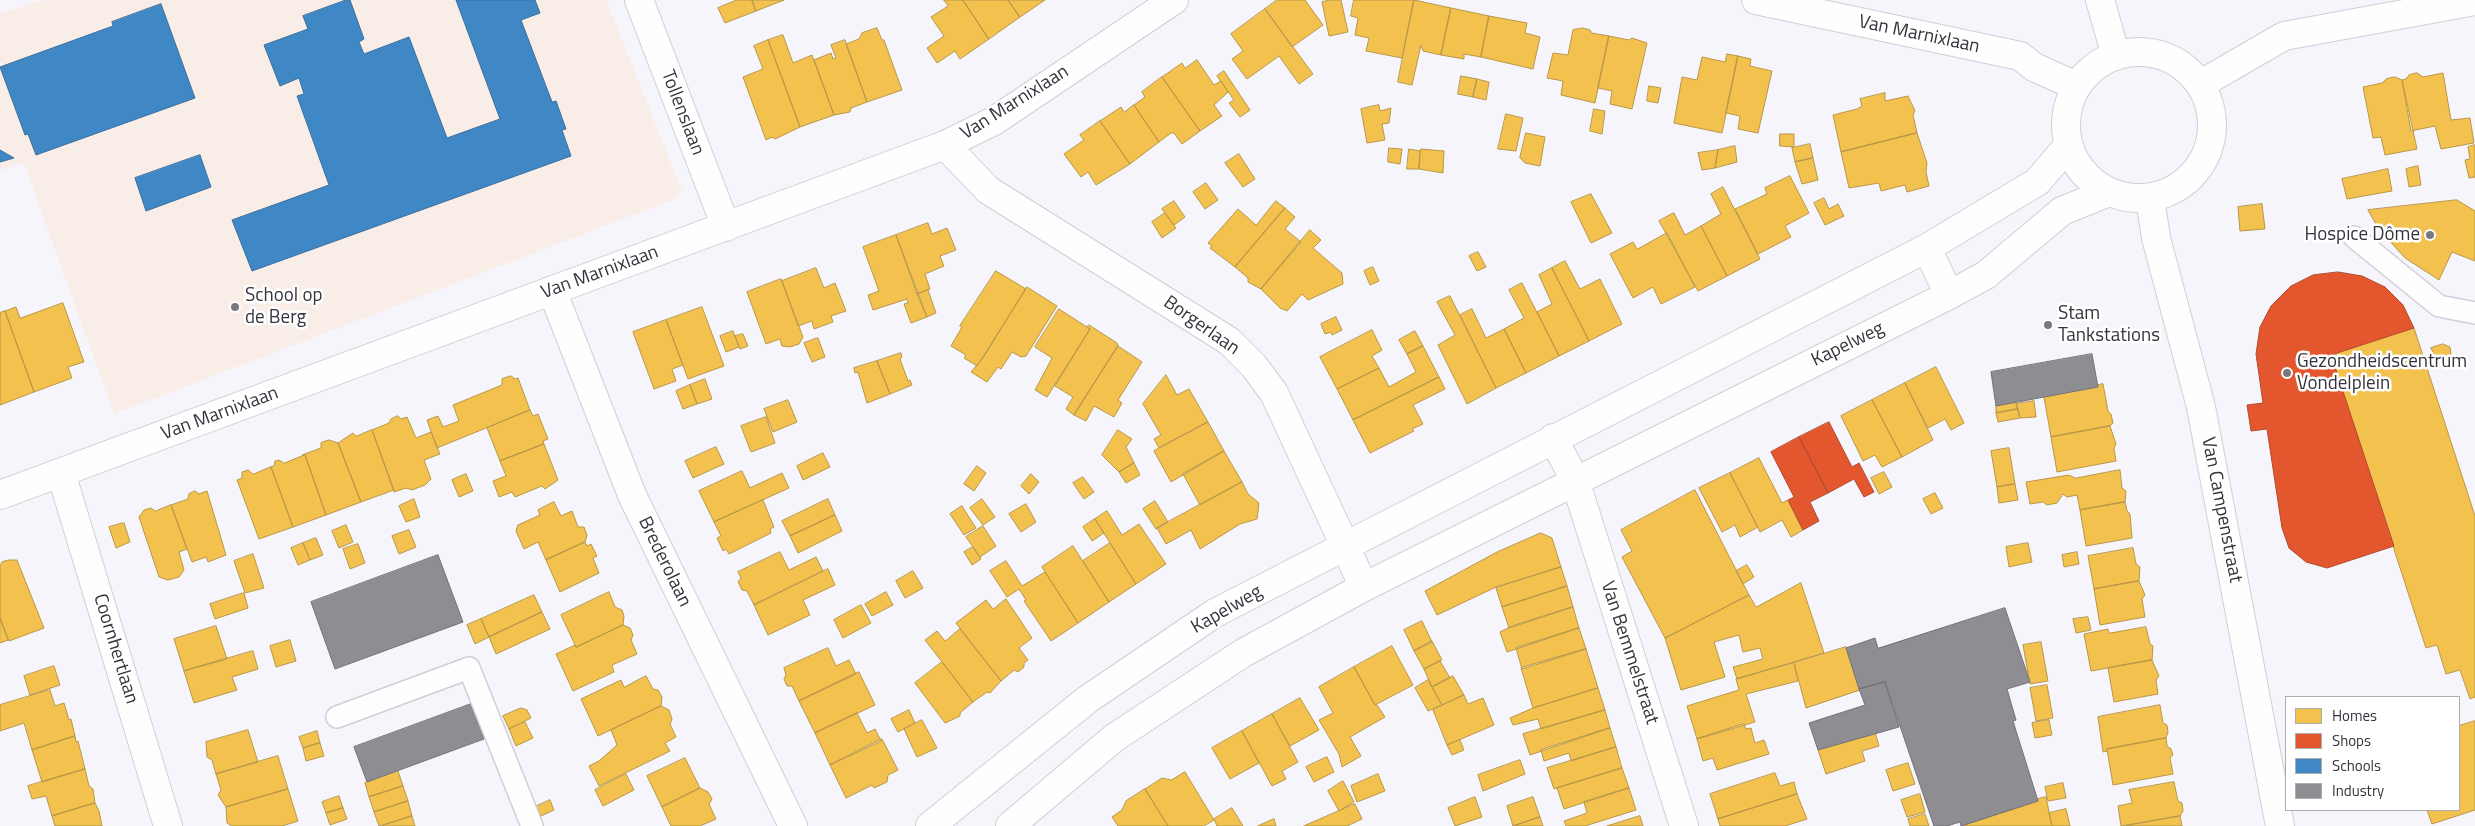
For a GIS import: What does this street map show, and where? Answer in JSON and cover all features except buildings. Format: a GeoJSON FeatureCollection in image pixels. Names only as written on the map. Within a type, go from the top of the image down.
{"type":"FeatureCollection","features":[{"type":"Feature","properties":{"kind":"street","name":"Tollenslaan"},"geometry":{"type":"LineString","coordinates":[[639,0],[726,227]]}},
{"type":"Feature","properties":{"kind":"street","name":"Van Marnixlaan"},"geometry":{"type":"LineString","coordinates":[[0,495],[945,145],[994,121],[1174,0]]}},
{"type":"Feature","properties":{"kind":"street","name":"Van Marnixlaan"},"geometry":{"type":"LineString","coordinates":[[1756,0],[2020,56],[2034,67],[2076,86]]}},
{"type":"Feature","properties":{"kind":"street"},"geometry":{"type":"LineString","coordinates":[[2100,0],[2116,56]]}},
{"type":"Feature","properties":{"kind":"street"},"geometry":{"type":"LineString","coordinates":[[2201,84],[2284,36],[2475,1]]}},
{"type":"Feature","properties":{"kind":"street"},"geometry":{"type":"LineString","coordinates":[[2139,54],[2164,57],[2182,67],[2201,84],[2211,107],[2213,131],[2206,155],[2193,175],[2173,190],[2150,198],[2129,198],[2108,192],[2083,173],[2068,146],[2065,125],[2067,105],[2076,86],[2090,69],[2116,56],[2139,54]]}},
{"type":"Feature","properties":{"kind":"street","name":"Borgerlaan"},"geometry":{"type":"LineString","coordinates":[[945,145],[988,190],[1229,341],[1254,366],[1274,393],[1364,587]]}},
{"type":"Feature","properties":{"kind":"street","name":"Kapelweg"},"geometry":{"type":"LineString","coordinates":[[930,826],[1088,699],[1215,613],[1553,438],[1927,248],[2037,182],[2068,146]]}},
{"type":"Feature","properties":{"kind":"street","name":"Kapelweg"},"geometry":{"type":"LineString","coordinates":[[1010,826],[1114,738],[1243,653],[1364,587],[1986,275],[2062,211],[2108,192]]}},
{"type":"Feature","properties":{"kind":"street","name":"Van Campenstraat"},"geometry":{"type":"LineString","coordinates":[[2150,198],[2156,238],[2201,407],[2280,826]]}},
{"type":"Feature","properties":{"kind":"street"},"geometry":{"type":"LineString","coordinates":[[1927,248],[1948,295]]}},
{"type":"Feature","properties":{"kind":"street","name":"Brederolaan"},"geometry":{"type":"LineString","coordinates":[[552,290],[632,495],[793,826]]}},
{"type":"Feature","properties":{"kind":"street"},"geometry":{"type":"LineString","coordinates":[[1553,438],[1575,480]]}},
{"type":"Feature","properties":{"kind":"street","name":"Coornhertlaan"},"geometry":{"type":"LineString","coordinates":[[61,473],[168,826]]}},
{"type":"Feature","properties":{"kind":"street","name":"Van Bemmelstraat"},"geometry":{"type":"LineString","coordinates":[[1575,480],[1684,826]]}},
{"type":"Feature","properties":{"kind":"lane"},"geometry":{"type":"LineString","coordinates":[[2354,237],[2439,306],[2475,313]]}},
{"type":"Feature","properties":{"kind":"lane"},"geometry":{"type":"LineString","coordinates":[[337,716],[469,668],[532,826]]}},
{"type":"Feature","properties":{"kind":"shaded area","name":"School op de Berg"},"geometry":{"type":"Polygon","coordinates":[[[43,0],[606,0],[682,191],[675,199],[114,414],[24,163],[0,170],[0,14],[43,0]]]}},
{"type":"Feature","properties":{"kind":"place","name":"Hospice Dôme"},"geometry":{"type":"Point","coordinates":[2430,235]}},
{"type":"Feature","properties":{"kind":"place","name":"School op de Berg"},"geometry":{"type":"Point","coordinates":[235,307]}},
{"type":"Feature","properties":{"kind":"place","name":"Stam Tankstations"},"geometry":{"type":"Point","coordinates":[2048,325]}},
{"type":"Feature","properties":{"kind":"place","name":"Gezondheidscentrum Vondelplein"},"geometry":{"type":"Point","coordinates":[2287,373]}}]}
